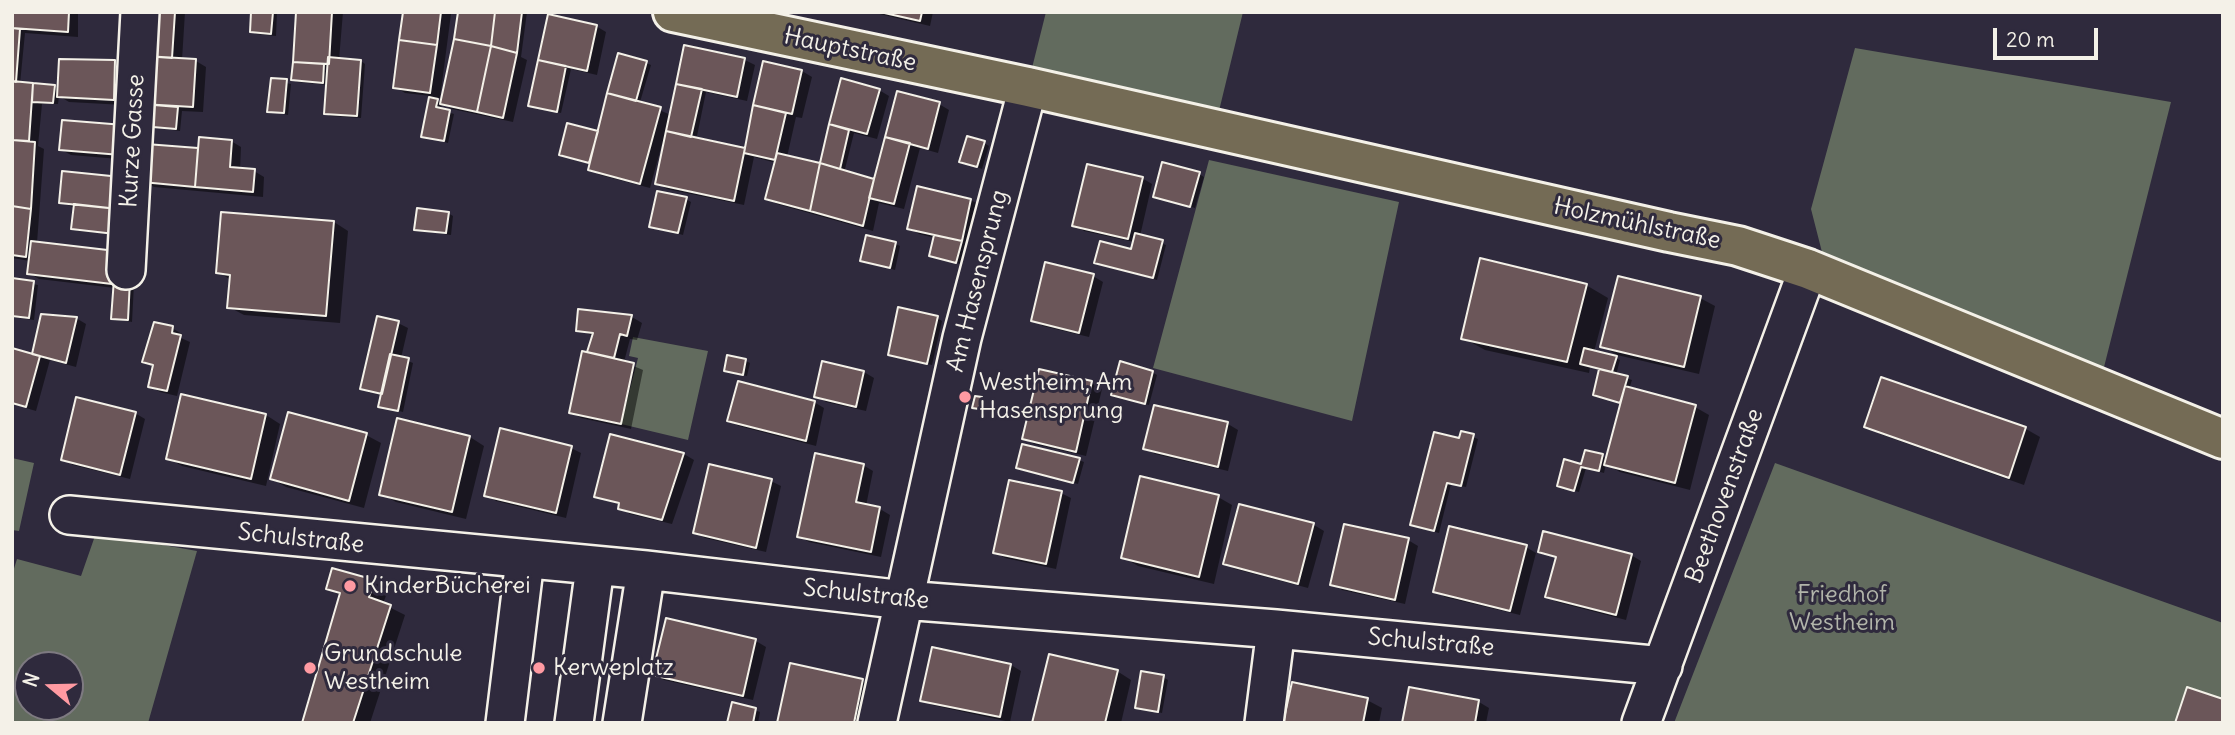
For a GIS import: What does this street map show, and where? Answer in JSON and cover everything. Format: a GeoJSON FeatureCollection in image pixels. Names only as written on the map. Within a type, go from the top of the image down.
{"type":"FeatureCollection","features":[{"type":"Feature","properties":{"kind":"main road","name":"Hauptstraße"},"geometry":{"type":"LineString","coordinates":[[673,12],[1028,87]]}},
{"type":"Feature","properties":{"kind":"main road","name":"Holzmühlstraße"},"geometry":{"type":"LineString","coordinates":[[1028,87],[1738,246],[1808,269],[2223,439]]}},
{"type":"Feature","properties":{"kind":"street","name":"Kurze Gasse"},"geometry":{"type":"LineString","coordinates":[[126,270],[139,12]]}},
{"type":"Feature","properties":{"kind":"street","name":"Am Hasensprung"},"geometry":{"type":"LineString","coordinates":[[877,723],[962,338],[1028,87]]}},
{"type":"Feature","properties":{"kind":"street","name":"Beethovenstraße"},"geometry":{"type":"LineString","coordinates":[[1641,723],[1808,269]]}},
{"type":"Feature","properties":{"kind":"street","name":"Schulstraße"},"geometry":{"type":"LineString","coordinates":[[69,515],[646,570],[904,600],[1276,629],[1663,666]]}},
{"type":"Feature","properties":{"kind":"street"},"geometry":{"type":"LineString","coordinates":[[505,723],[524,560]]}},
{"type":"Feature","properties":{"kind":"street"},"geometry":{"type":"LineString","coordinates":[[574,723],[595,567]]}},
{"type":"Feature","properties":{"kind":"street"},"geometry":{"type":"LineString","coordinates":[[622,723],[646,570]]}},
{"type":"Feature","properties":{"kind":"street"},"geometry":{"type":"LineString","coordinates":[[1264,723],[1276,629]]}},
{"type":"Feature","properties":{"kind":"green space"},"geometry":{"type":"Polygon","coordinates":[[[1046,12],[1243,12],[1218,115],[1030,76],[1046,12]]]}},
{"type":"Feature","properties":{"kind":"green space"},"geometry":{"type":"Polygon","coordinates":[[[1855,48],[2171,102],[2103,371],[1823,256],[1811,209],[1855,48]]]}},
{"type":"Feature","properties":{"kind":"green space"},"geometry":{"type":"Polygon","coordinates":[[[1209,160],[1399,202],[1352,421],[1153,368],[1209,160]]]}},
{"type":"Feature","properties":{"kind":"green space"},"geometry":{"type":"Polygon","coordinates":[[[633,337],[708,351],[688,440],[621,424],[638,358],[629,356],[633,337]]]}},
{"type":"Feature","properties":{"kind":"green space"},"geometry":{"type":"Polygon","coordinates":[[[12,458],[34,463],[19,531],[12,530],[12,458]]]}},
{"type":"Feature","properties":{"kind":"green space","name":"Friedhof Westheim"},"geometry":{"type":"Polygon","coordinates":[[[1775,463],[2223,623],[2223,723],[1674,723],[1775,463]]]}},
{"type":"Feature","properties":{"kind":"green space"},"geometry":{"type":"Polygon","coordinates":[[[96,533],[197,551],[148,723],[12,723],[12,575],[17,559],[81,576],[96,533]]]}},
{"type":"Feature","properties":{"kind":"building"},"geometry":{"type":"Polygon","coordinates":[[[12,12],[69,12],[68,32],[12,28],[12,12]]]}},
{"type":"Feature","properties":{"kind":"building"},"geometry":{"type":"Polygon","coordinates":[[[147,12],[175,12],[172,58],[144,56],[147,12]]]}},
{"type":"Feature","properties":{"kind":"building"},"geometry":{"type":"Polygon","coordinates":[[[251,12],[273,12],[271,34],[250,32],[251,12]]]}},
{"type":"Feature","properties":{"kind":"building"},"geometry":{"type":"Polygon","coordinates":[[[296,12],[332,12],[329,64],[293,62],[296,12]]]}},
{"type":"Feature","properties":{"kind":"building"},"geometry":{"type":"Polygon","coordinates":[[[403,12],[441,12],[437,45],[399,40],[403,12]]]}},
{"type":"Feature","properties":{"kind":"building"},"geometry":{"type":"Polygon","coordinates":[[[458,12],[495,12],[491,46],[454,39],[458,12]]]}},
{"type":"Feature","properties":{"kind":"building"},"geometry":{"type":"Polygon","coordinates":[[[495,12],[522,12],[517,53],[491,46],[495,12]]]}},
{"type":"Feature","properties":{"kind":"building"},"geometry":{"type":"Polygon","coordinates":[[[880,12],[922,12],[920,21],[880,12]]]}},
{"type":"Feature","properties":{"kind":"building"},"geometry":{"type":"Polygon","coordinates":[[[548,14],[597,25],[587,71],[538,60],[548,14]]]}},
{"type":"Feature","properties":{"kind":"building"},"geometry":{"type":"Polygon","coordinates":[[[12,28],[20,29],[16,82],[12,81],[12,28]]]}},
{"type":"Feature","properties":{"kind":"building"},"geometry":{"type":"Polygon","coordinates":[[[454,39],[491,46],[477,112],[440,104],[454,39]]]}},
{"type":"Feature","properties":{"kind":"building"},"geometry":{"type":"Polygon","coordinates":[[[399,40],[437,45],[430,93],[393,88],[399,40]]]}},
{"type":"Feature","properties":{"kind":"building"},"geometry":{"type":"Polygon","coordinates":[[[684,45],[745,58],[737,97],[676,84],[684,45]]]}},
{"type":"Feature","properties":{"kind":"building"},"geometry":{"type":"Polygon","coordinates":[[[491,46],[517,53],[503,118],[477,112],[491,46]]]}},
{"type":"Feature","properties":{"kind":"building"},"geometry":{"type":"Polygon","coordinates":[[[618,53],[647,61],[636,101],[607,93],[618,53]]]}},
{"type":"Feature","properties":{"kind":"building"},"geometry":{"type":"Polygon","coordinates":[[[144,56],[196,59],[193,107],[142,104],[144,56]]]}},
{"type":"Feature","properties":{"kind":"building"},"geometry":{"type":"Polygon","coordinates":[[[328,57],[361,60],[357,116],[324,114],[328,57]]]}},
{"type":"Feature","properties":{"kind":"building"},"geometry":{"type":"Polygon","coordinates":[[[59,59],[115,60],[114,100],[57,97],[59,59]]]}},
{"type":"Feature","properties":{"kind":"building"},"geometry":{"type":"Polygon","coordinates":[[[538,60],[566,66],[557,112],[528,106],[538,60]]]}},
{"type":"Feature","properties":{"kind":"building"},"geometry":{"type":"Polygon","coordinates":[[[763,61],[802,70],[792,114],[753,105],[763,61]]]}},
{"type":"Feature","properties":{"kind":"building"},"geometry":{"type":"Polygon","coordinates":[[[293,62],[324,64],[323,83],[291,80],[293,62]]]}},
{"type":"Feature","properties":{"kind":"building"},"geometry":{"type":"Polygon","coordinates":[[[271,78],[287,79],[284,113],[267,112],[271,78]]]}},
{"type":"Feature","properties":{"kind":"building"},"geometry":{"type":"Polygon","coordinates":[[[841,78],[880,89],[867,134],[829,124],[841,78]]]}},
{"type":"Feature","properties":{"kind":"building"},"geometry":{"type":"Polygon","coordinates":[[[12,81],[33,83],[29,141],[12,140],[12,81]]]}},
{"type":"Feature","properties":{"kind":"building"},"geometry":{"type":"Polygon","coordinates":[[[33,83],[55,85],[53,103],[32,102],[33,83]]]}},
{"type":"Feature","properties":{"kind":"building"},"geometry":{"type":"Polygon","coordinates":[[[676,84],[702,89],[691,137],[666,131],[676,84]]]}},
{"type":"Feature","properties":{"kind":"building"},"geometry":{"type":"Polygon","coordinates":[[[897,91],[940,102],[928,149],[885,137],[897,91]]]}},
{"type":"Feature","properties":{"kind":"building"},"geometry":{"type":"Polygon","coordinates":[[[607,93],[661,107],[640,184],[588,170],[607,93]]]}},
{"type":"Feature","properties":{"kind":"building"},"geometry":{"type":"Polygon","coordinates":[[[429,97],[438,99],[436,107],[450,110],[444,141],[421,137],[429,97]]]}},
{"type":"Feature","properties":{"kind":"building"},"geometry":{"type":"Polygon","coordinates":[[[142,104],[178,107],[176,129],[141,126],[142,104]]]}},
{"type":"Feature","properties":{"kind":"building"},"geometry":{"type":"Polygon","coordinates":[[[753,105],[786,113],[775,160],[744,153],[753,105]]]}},
{"type":"Feature","properties":{"kind":"building"},"geometry":{"type":"Polygon","coordinates":[[[62,120],[124,125],[121,155],[59,150],[62,120]]]}},
{"type":"Feature","properties":{"kind":"building"},"geometry":{"type":"Polygon","coordinates":[[[567,123],[598,131],[589,163],[559,155],[567,123]]]}},
{"type":"Feature","properties":{"kind":"building"},"geometry":{"type":"Polygon","coordinates":[[[829,124],[849,130],[840,169],[820,163],[829,124]]]}},
{"type":"Feature","properties":{"kind":"building"},"geometry":{"type":"Polygon","coordinates":[[[666,131],[745,148],[734,201],[655,184],[666,131]]]}},
{"type":"Feature","properties":{"kind":"building"},"geometry":{"type":"Polygon","coordinates":[[[967,136],[985,141],[977,167],[959,162],[967,136]]]}},
{"type":"Feature","properties":{"kind":"building"},"geometry":{"type":"Polygon","coordinates":[[[199,137],[232,140],[230,167],[255,169],[253,192],[195,187],[199,137]]]}},
{"type":"Feature","properties":{"kind":"building"},"geometry":{"type":"Polygon","coordinates":[[[885,137],[910,143],[894,204],[869,198],[885,137]]]}},
{"type":"Feature","properties":{"kind":"building"},"geometry":{"type":"Polygon","coordinates":[[[12,140],[35,142],[31,209],[12,206],[12,140]]]}},
{"type":"Feature","properties":{"kind":"building"},"geometry":{"type":"Polygon","coordinates":[[[146,144],[198,148],[195,187],[142,182],[146,144]]]}},
{"type":"Feature","properties":{"kind":"building"},"geometry":{"type":"Polygon","coordinates":[[[777,153],[820,163],[810,211],[765,199],[777,153]]]}},
{"type":"Feature","properties":{"kind":"building"},"geometry":{"type":"Polygon","coordinates":[[[1162,162],[1200,172],[1190,207],[1153,197],[1162,162]]]}},
{"type":"Feature","properties":{"kind":"building"},"geometry":{"type":"Polygon","coordinates":[[[820,163],[874,179],[863,226],[810,211],[820,163]]]}},
{"type":"Feature","properties":{"kind":"building"},"geometry":{"type":"Polygon","coordinates":[[[1087,164],[1143,177],[1128,239],[1072,226],[1087,164]]]}},
{"type":"Feature","properties":{"kind":"building"},"geometry":{"type":"Polygon","coordinates":[[[62,171],[121,177],[118,209],[59,203],[62,171]]]}},
{"type":"Feature","properties":{"kind":"building"},"geometry":{"type":"Polygon","coordinates":[[[917,186],[971,199],[962,241],[907,229],[917,186]]]}},
{"type":"Feature","properties":{"kind":"building"},"geometry":{"type":"Polygon","coordinates":[[[657,191],[687,197],[678,233],[649,227],[657,191]]]}},
{"type":"Feature","properties":{"kind":"building"},"geometry":{"type":"Polygon","coordinates":[[[74,204],[118,209],[115,234],[71,229],[74,204]]]}},
{"type":"Feature","properties":{"kind":"building"},"geometry":{"type":"Polygon","coordinates":[[[12,206],[31,209],[26,257],[12,255],[12,206]]]}},
{"type":"Feature","properties":{"kind":"building"},"geometry":{"type":"Polygon","coordinates":[[[417,208],[449,212],[446,233],[414,230],[417,208]]]}},
{"type":"Feature","properties":{"kind":"building"},"geometry":{"type":"Polygon","coordinates":[[[221,212],[334,221],[326,316],[227,308],[230,275],[216,273],[221,212]]]}},
{"type":"Feature","properties":{"kind":"building"},"geometry":{"type":"Polygon","coordinates":[[[1135,233],[1163,240],[1153,278],[1094,263],[1100,241],[1131,249],[1135,233]]]}},
{"type":"Feature","properties":{"kind":"building"},"geometry":{"type":"Polygon","coordinates":[[[866,235],[896,242],[890,268],[860,261],[866,235]]]}},
{"type":"Feature","properties":{"kind":"building"},"geometry":{"type":"Polygon","coordinates":[[[934,235],[962,241],[956,263],[929,256],[934,235]]]}},
{"type":"Feature","properties":{"kind":"building"},"geometry":{"type":"Polygon","coordinates":[[[31,241],[116,251],[112,284],[27,274],[31,241]]]}},
{"type":"Feature","properties":{"kind":"building"},"geometry":{"type":"Polygon","coordinates":[[[1480,258],[1587,284],[1567,362],[1461,339],[1480,258]]]}},
{"type":"Feature","properties":{"kind":"building"},"geometry":{"type":"Polygon","coordinates":[[[1045,262],[1094,274],[1079,333],[1031,321],[1045,262]]]}},
{"type":"Feature","properties":{"kind":"building"},"geometry":{"type":"Polygon","coordinates":[[[1618,276],[1701,296],[1684,367],[1600,347],[1618,276]]]}},
{"type":"Feature","properties":{"kind":"building"},"geometry":{"type":"Polygon","coordinates":[[[12,278],[34,281],[29,318],[12,316],[12,278]]]}},
{"type":"Feature","properties":{"kind":"building"},"geometry":{"type":"Polygon","coordinates":[[[114,279],[130,280],[128,320],[111,319],[114,279]]]}},
{"type":"Feature","properties":{"kind":"building"},"geometry":{"type":"Polygon","coordinates":[[[898,307],[938,316],[927,364],[888,355],[898,307]]]}},
{"type":"Feature","properties":{"kind":"building"},"geometry":{"type":"Polygon","coordinates":[[[578,309],[632,315],[627,336],[620,334],[614,358],[587,352],[593,333],[576,331],[578,309]]]}},
{"type":"Feature","properties":{"kind":"building"},"geometry":{"type":"Polygon","coordinates":[[[41,314],[77,317],[66,363],[32,354],[41,314]]]}},
{"type":"Feature","properties":{"kind":"building"},"geometry":{"type":"Polygon","coordinates":[[[377,316],[399,321],[382,394],[360,389],[377,316]]]}},
{"type":"Feature","properties":{"kind":"building"},"geometry":{"type":"Polygon","coordinates":[[[154,322],[173,326],[172,333],[181,335],[167,391],[148,387],[153,365],[142,362],[154,322]]]}},
{"type":"Feature","properties":{"kind":"building"},"geometry":{"type":"Polygon","coordinates":[[[12,348],[40,356],[26,407],[12,403],[12,348]]]}},
{"type":"Feature","properties":{"kind":"building"},"geometry":{"type":"Polygon","coordinates":[[[1584,348],[1617,356],[1612,372],[1580,364],[1584,348]]]}},
{"type":"Feature","properties":{"kind":"building"},"geometry":{"type":"Polygon","coordinates":[[[582,351],[634,363],[621,424],[569,413],[582,351]]]}},
{"type":"Feature","properties":{"kind":"building"},"geometry":{"type":"Polygon","coordinates":[[[390,354],[409,358],[398,411],[378,407],[390,354]]]}},
{"type":"Feature","properties":{"kind":"building"},"geometry":{"type":"Polygon","coordinates":[[[727,355],[746,359],[743,375],[724,371],[727,355]]]}},
{"type":"Feature","properties":{"kind":"building"},"geometry":{"type":"Polygon","coordinates":[[[822,361],[864,371],[856,407],[814,397],[822,361]]]}},
{"type":"Feature","properties":{"kind":"building"},"geometry":{"type":"Polygon","coordinates":[[[1120,361],[1153,371],[1145,404],[1111,395],[1120,361]]]}},
{"type":"Feature","properties":{"kind":"building"},"geometry":{"type":"Polygon","coordinates":[[[1039,369],[1092,381],[1076,452],[1022,439],[1039,369]]]}},
{"type":"Feature","properties":{"kind":"building"},"geometry":{"type":"Polygon","coordinates":[[[1599,369],[1628,376],[1620,403],[1593,395],[1599,369]]]}},
{"type":"Feature","properties":{"kind":"building"},"geometry":{"type":"Polygon","coordinates":[[[1881,377],[2026,427],[2009,478],[1864,427],[1881,377]]]}},
{"type":"Feature","properties":{"kind":"building"},"geometry":{"type":"Polygon","coordinates":[[[738,381],[815,401],[806,441],[727,421],[738,381]]]}},
{"type":"Feature","properties":{"kind":"building"},"geometry":{"type":"Polygon","coordinates":[[[1625,386],[1696,405],[1675,483],[1604,465],[1625,386]]]}},
{"type":"Feature","properties":{"kind":"building"},"geometry":{"type":"Polygon","coordinates":[[[181,394],[266,414],[251,479],[166,459],[181,394]]]}},
{"type":"Feature","properties":{"kind":"building"},"geometry":{"type":"Polygon","coordinates":[[[975,396],[982,397],[979,409],[972,408],[975,396]]]}},
{"type":"Feature","properties":{"kind":"building"},"geometry":{"type":"Polygon","coordinates":[[[76,397],[136,412],[120,475],[61,460],[76,397]]]}},
{"type":"Feature","properties":{"kind":"building"},"geometry":{"type":"Polygon","coordinates":[[[1154,405],[1228,422],[1218,467],[1143,449],[1154,405]]]}},
{"type":"Feature","properties":{"kind":"building"},"geometry":{"type":"Polygon","coordinates":[[[288,412],[367,433],[349,501],[270,479],[288,412]]]}},
{"type":"Feature","properties":{"kind":"building"},"geometry":{"type":"Polygon","coordinates":[[[397,418],[470,436],[452,512],[379,495],[397,418]]]}},
{"type":"Feature","properties":{"kind":"building"},"geometry":{"type":"Polygon","coordinates":[[[500,428],[572,446],[556,513],[484,496],[500,428]]]}},
{"type":"Feature","properties":{"kind":"building"},"geometry":{"type":"Polygon","coordinates":[[[1461,431],[1474,434],[1461,486],[1447,483],[1434,531],[1410,525],[1434,432],[1459,438],[1461,431]]]}},
{"type":"Feature","properties":{"kind":"building"},"geometry":{"type":"Polygon","coordinates":[[[610,434],[684,453],[662,520],[618,509],[619,503],[594,497],[610,434]]]}},
{"type":"Feature","properties":{"kind":"building"},"geometry":{"type":"Polygon","coordinates":[[[1022,444],[1080,458],[1073,483],[1016,468],[1022,444]]]}},
{"type":"Feature","properties":{"kind":"building"},"geometry":{"type":"Polygon","coordinates":[[[1585,450],[1603,454],[1599,471],[1581,467],[1574,491],[1557,486],[1564,459],[1581,464],[1585,450]]]}},
{"type":"Feature","properties":{"kind":"building"},"geometry":{"type":"Polygon","coordinates":[[[815,453],[864,464],[856,502],[880,507],[871,552],[797,537],[815,453]]]}},
{"type":"Feature","properties":{"kind":"building"},"geometry":{"type":"Polygon","coordinates":[[[709,464],[772,479],[756,548],[693,533],[709,464]]]}},
{"type":"Feature","properties":{"kind":"building"},"geometry":{"type":"Polygon","coordinates":[[[1140,476],[1219,495],[1199,577],[1121,558],[1140,476]]]}},
{"type":"Feature","properties":{"kind":"building"},"geometry":{"type":"Polygon","coordinates":[[[1009,480],[1062,491],[1046,564],[993,553],[1009,480]]]}},
{"type":"Feature","properties":{"kind":"building"},"geometry":{"type":"Polygon","coordinates":[[[1239,504],[1314,523],[1298,584],[1223,564],[1239,504]]]}},
{"type":"Feature","properties":{"kind":"building"},"geometry":{"type":"Polygon","coordinates":[[[1344,524],[1409,538],[1395,600],[1330,585],[1344,524]]]}},
{"type":"Feature","properties":{"kind":"building"},"geometry":{"type":"Polygon","coordinates":[[[1449,526],[1527,545],[1510,611],[1433,592],[1449,526]]]}},
{"type":"Feature","properties":{"kind":"building"},"geometry":{"type":"Polygon","coordinates":[[[1543,531],[1632,554],[1616,615],[1545,597],[1556,557],[1538,552],[1543,531]]]}},
{"type":"Feature","properties":{"kind":"building"},"geometry":{"type":"Polygon","coordinates":[[[332,568],[375,580],[369,597],[391,605],[353,723],[302,723],[340,593],[326,589],[332,568]]]}},
{"type":"Feature","properties":{"kind":"building"},"geometry":{"type":"Polygon","coordinates":[[[666,618],[756,639],[743,696],[652,675],[666,618]]]}},
{"type":"Feature","properties":{"kind":"building"},"geometry":{"type":"Polygon","coordinates":[[[932,647],[1011,664],[1000,717],[920,701],[932,647]]]}},
{"type":"Feature","properties":{"kind":"building"},"geometry":{"type":"Polygon","coordinates":[[[1049,654],[1118,670],[1105,723],[1032,723],[1049,654]]]}},
{"type":"Feature","properties":{"kind":"building"},"geometry":{"type":"Polygon","coordinates":[[[790,663],[863,679],[854,723],[777,723],[790,663]]]}},
{"type":"Feature","properties":{"kind":"building"},"geometry":{"type":"Polygon","coordinates":[[[1141,671],[1164,675],[1158,712],[1135,708],[1141,671]]]}},
{"type":"Feature","properties":{"kind":"building"},"geometry":{"type":"Polygon","coordinates":[[[1292,682],[1368,698],[1363,723],[1283,723],[1292,682]]]}},
{"type":"Feature","properties":{"kind":"building"},"geometry":{"type":"Polygon","coordinates":[[[1409,687],[1479,700],[1475,723],[1402,723],[1409,687]]]}},
{"type":"Feature","properties":{"kind":"building"},"geometry":{"type":"Polygon","coordinates":[[[2187,687],[2223,699],[2223,723],[2175,723],[2187,687]]]}},
{"type":"Feature","properties":{"kind":"building"},"geometry":{"type":"Polygon","coordinates":[[[732,702],[756,708],[753,723],[727,723],[732,702]]]}},
{"type":"Feature","properties":{"kind":"place","name":"Westheim, Am Hasensprung"},"geometry":{"type":"Point","coordinates":[965,397]}},
{"type":"Feature","properties":{"kind":"place","name":"KinderBücherei"},"geometry":{"type":"Point","coordinates":[350,586]}},
{"type":"Feature","properties":{"kind":"place","name":"Grundschule Westheim"},"geometry":{"type":"Point","coordinates":[310,668]}},
{"type":"Feature","properties":{"kind":"place","name":"Kerweplatz"},"geometry":{"type":"Point","coordinates":[539,668]}}]}
